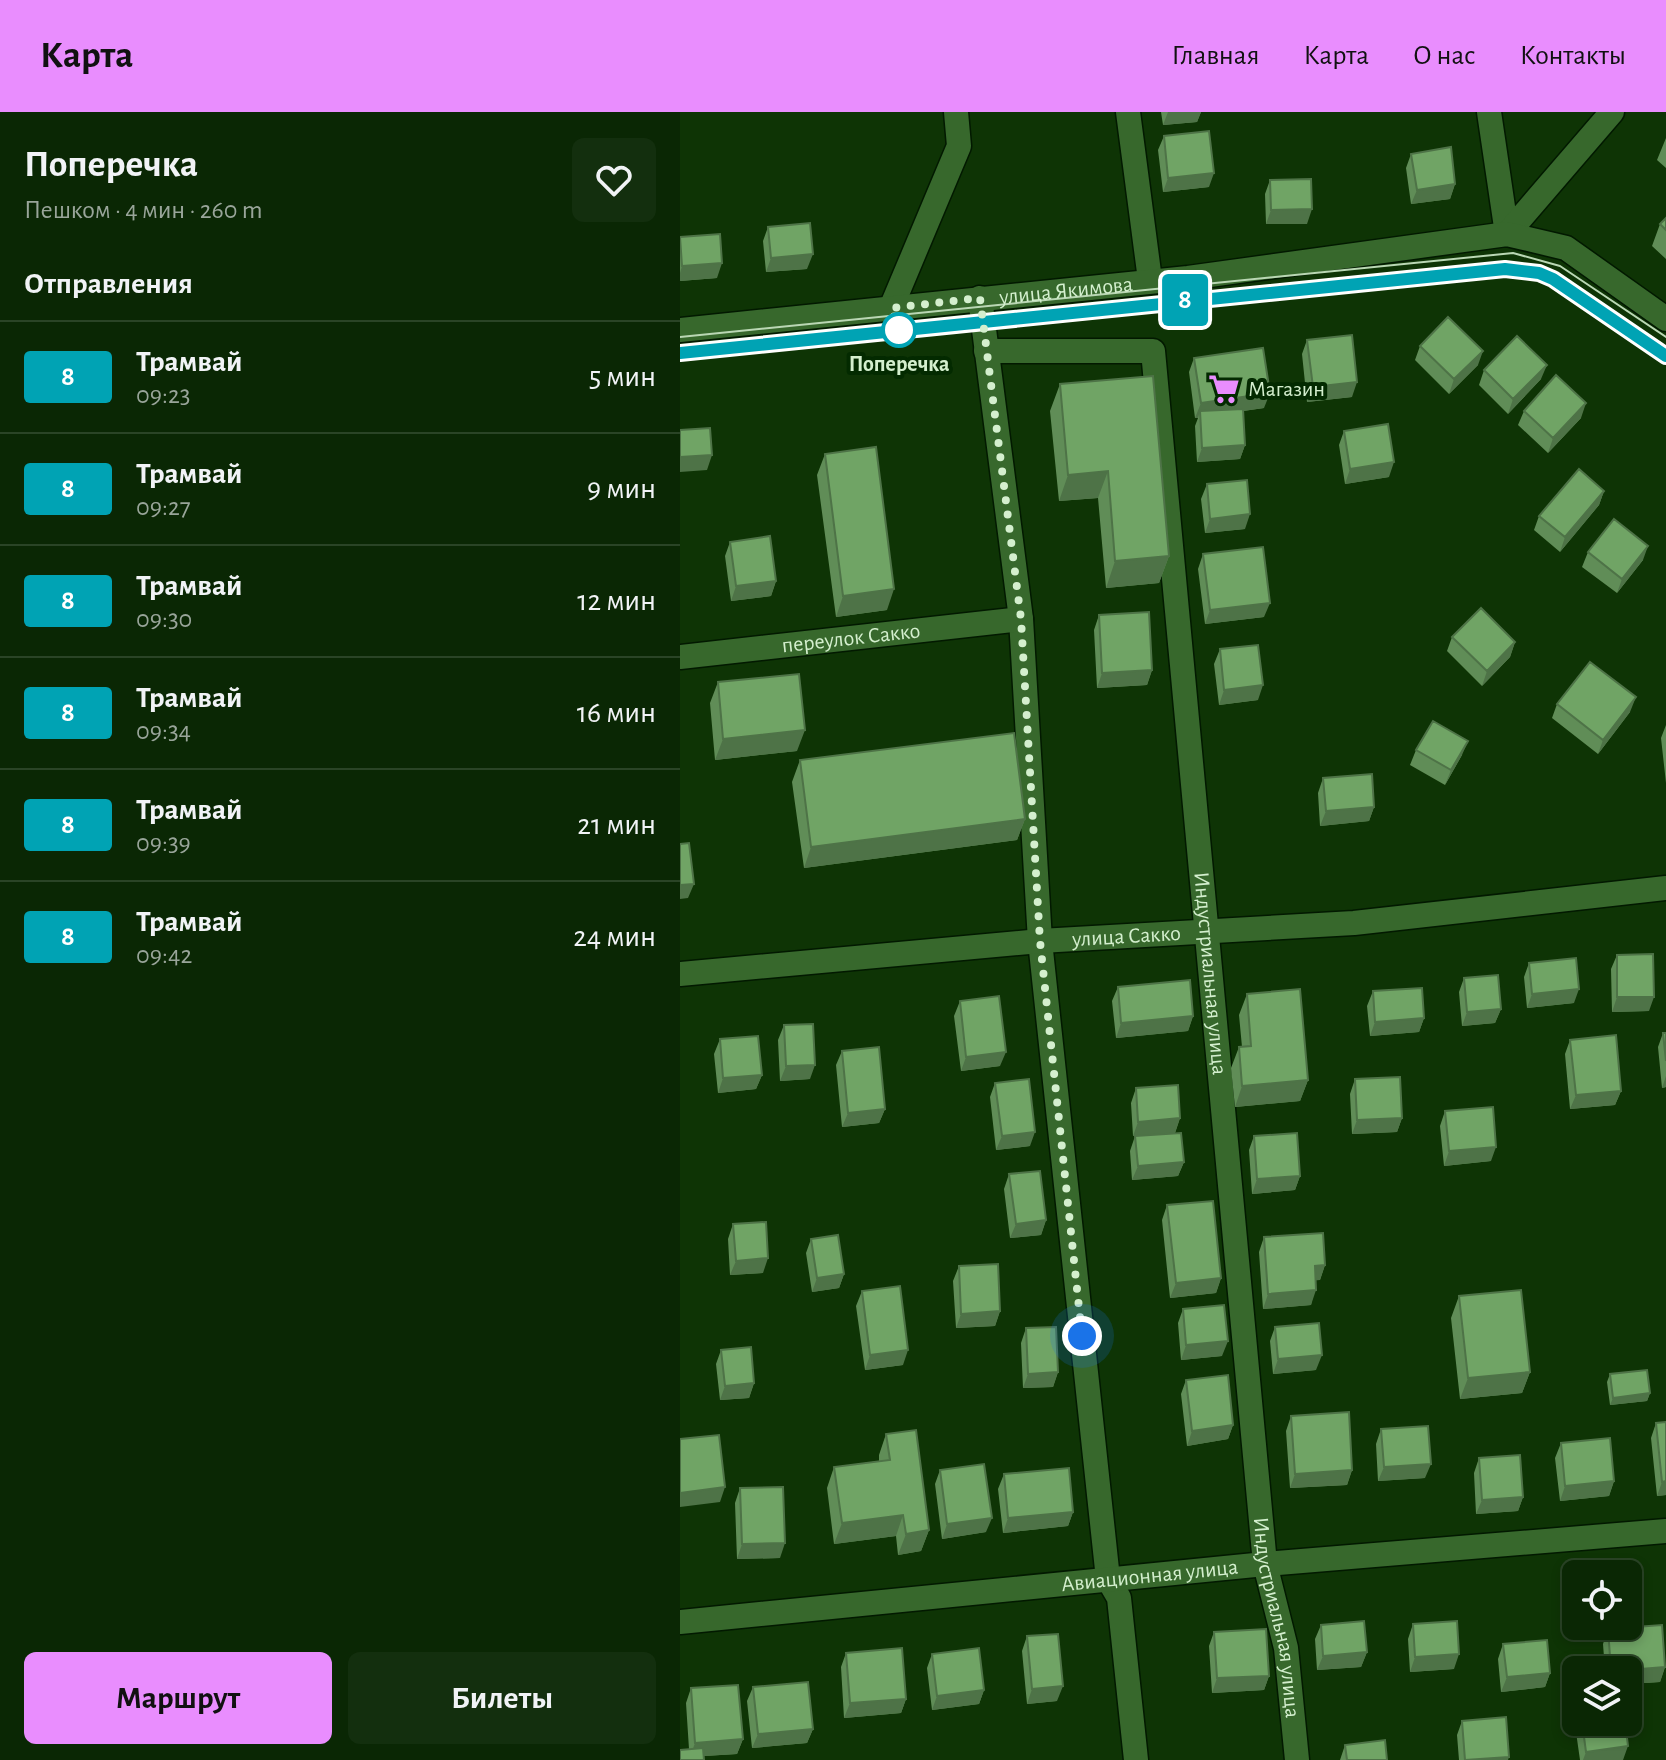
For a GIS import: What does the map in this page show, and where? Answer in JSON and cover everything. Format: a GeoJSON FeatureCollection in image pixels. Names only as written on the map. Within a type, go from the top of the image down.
{"type":"FeatureCollection","features":[{"type":"Feature","properties":{"kind":"street"},"geometry":{"type":"LineString","coordinates":[[891,308],[959,146],[956,112]]}},
{"type":"Feature","properties":{"kind":"street"},"geometry":{"type":"LineString","coordinates":[[1128,112],[1150,280]]}},
{"type":"Feature","properties":{"kind":"street"},"geometry":{"type":"LineString","coordinates":[[1489,112],[1507,234]]}},
{"type":"Feature","properties":{"kind":"street"},"geometry":{"type":"LineString","coordinates":[[1507,234],[1612,112]]}},
{"type":"Feature","properties":{"kind":"street","name":"улица Якимова"},"geometry":{"type":"LineString","coordinates":[[680,330],[1188,278],[1507,234],[1566,248],[1666,319]]}},
{"type":"Feature","properties":{"kind":"street"},"geometry":{"type":"LineString","coordinates":[[980,298],[1021,619],[1040,941],[1108,1579],[1119,1598],[1136,1760]]}},
{"type":"Feature","properties":{"kind":"street","name":"Индустриальная улица"},"geometry":{"type":"LineString","coordinates":[[986,351],[1153,351],[1265,1564],[1286,1648],[1297,1760]]}},
{"type":"Feature","properties":{"kind":"street","name":"переулок Сакко"},"geometry":{"type":"LineString","coordinates":[[680,657],[1021,619]]}},
{"type":"Feature","properties":{"kind":"street","name":"улица Сакко"},"geometry":{"type":"LineString","coordinates":[[680,974],[1040,941],[1354,923],[1666,888]]}},
{"type":"Feature","properties":{"kind":"street","name":"Авиационная улица"},"geometry":{"type":"LineString","coordinates":[[680,1622],[1265,1564],[1666,1531]]}},
{"type":"Feature","properties":{"kind":"building"},"geometry":{"type":"Polygon","coordinates":[[[1209,131],[1214,173],[1168,178],[1164,136],[1209,131]]]}},
{"type":"Feature","properties":{"kind":"building"},"geometry":{"type":"Polygon","coordinates":[[[1451,147],[1455,184],[1417,190],[1411,154],[1451,147]]]}},
{"type":"Feature","properties":{"kind":"building"},"geometry":{"type":"Polygon","coordinates":[[[1311,179],[1312,209],[1271,210],[1270,180],[1311,179]]]}},
{"type":"Feature","properties":{"kind":"building"},"geometry":{"type":"Polygon","coordinates":[[[810,223],[813,254],[771,258],[768,227],[810,223]]]}},
{"type":"Feature","properties":{"kind":"building"},"geometry":{"type":"Polygon","coordinates":[[[720,234],[722,263],[682,266],[680,237],[720,234]]]}},
{"type":"Feature","properties":{"kind":"building"},"geometry":{"type":"Polygon","coordinates":[[[1448,317],[1483,351],[1454,379],[1420,346],[1448,317]]]}},
{"type":"Feature","properties":{"kind":"building"},"geometry":{"type":"Polygon","coordinates":[[[1352,335],[1357,382],[1313,387],[1307,340],[1352,335]]]}},
{"type":"Feature","properties":{"kind":"building"},"geometry":{"type":"Polygon","coordinates":[[[1517,336],[1547,365],[1513,399],[1484,370],[1517,336]]]}},
{"type":"Feature","properties":{"kind":"building"},"geometry":{"type":"Polygon","coordinates":[[[1263,348],[1270,393],[1201,403],[1194,358],[1263,348]]]}},
{"type":"Feature","properties":{"kind":"building"},"geometry":{"type":"Polygon","coordinates":[[[1556,375],[1586,403],[1553,438],[1524,411],[1556,375]]]}},
{"type":"Feature","properties":{"kind":"building"},"geometry":{"type":"Polygon","coordinates":[[[1153,376],[1169,556],[1115,561],[1108,471],[1068,475],[1060,384],[1153,376]]]}},
{"type":"Feature","properties":{"kind":"building"},"geometry":{"type":"Polygon","coordinates":[[[1243,409],[1245,445],[1202,448],[1200,411],[1243,409]]]}},
{"type":"Feature","properties":{"kind":"building"},"geometry":{"type":"Polygon","coordinates":[[[1388,424],[1394,462],[1350,469],[1344,431],[1388,424]]]}},
{"type":"Feature","properties":{"kind":"building"},"geometry":{"type":"Polygon","coordinates":[[[710,428],[712,455],[680,457],[680,430],[710,428]]]}},
{"type":"Feature","properties":{"kind":"building"},"geometry":{"type":"Polygon","coordinates":[[[876,447],[894,589],[843,596],[825,454],[876,447]]]}},
{"type":"Feature","properties":{"kind":"building"},"geometry":{"type":"Polygon","coordinates":[[[1579,469],[1604,491],[1565,537],[1539,516],[1579,469]]]}},
{"type":"Feature","properties":{"kind":"building"},"geometry":{"type":"Polygon","coordinates":[[[1247,480],[1250,514],[1210,519],[1207,484],[1247,480]]]}},
{"type":"Feature","properties":{"kind":"building"},"geometry":{"type":"Polygon","coordinates":[[[1614,519],[1648,546],[1622,579],[1588,552],[1614,519]]]}},
{"type":"Feature","properties":{"kind":"building"},"geometry":{"type":"Polygon","coordinates":[[[770,536],[776,581],[736,586],[730,542],[770,536]]]}},
{"type":"Feature","properties":{"kind":"building"},"geometry":{"type":"Polygon","coordinates":[[[1263,547],[1270,603],[1210,610],[1203,554],[1263,547]]]}},
{"type":"Feature","properties":{"kind":"building"},"geometry":{"type":"Polygon","coordinates":[[[1481,608],[1515,642],[1487,671],[1452,637],[1481,608]]]}},
{"type":"Feature","properties":{"kind":"building"},"geometry":{"type":"Polygon","coordinates":[[[1149,612],[1152,670],[1102,673],[1099,615],[1149,612]]]}},
{"type":"Feature","properties":{"kind":"building"},"geometry":{"type":"Polygon","coordinates":[[[1258,645],[1263,685],[1224,690],[1220,649],[1258,645]]]}},
{"type":"Feature","properties":{"kind":"building"},"geometry":{"type":"Polygon","coordinates":[[[1590,662],[1636,697],[1603,740],[1557,704],[1590,662]]]}},
{"type":"Feature","properties":{"kind":"building"},"geometry":{"type":"Polygon","coordinates":[[[799,674],[805,730],[723,739],[718,682],[799,674]]]}},
{"type":"Feature","properties":{"kind":"building"},"geometry":{"type":"Polygon","coordinates":[[[1433,721],[1468,741],[1451,770],[1416,750],[1433,721]]]}},
{"type":"Feature","properties":{"kind":"building"},"geometry":{"type":"Polygon","coordinates":[[[1014,733],[1025,819],[811,847],[800,760],[1014,733]]]}},
{"type":"Feature","properties":{"kind":"building"},"geometry":{"type":"Polygon","coordinates":[[[1372,774],[1374,807],[1326,811],[1323,778],[1372,774]]]}},
{"type":"Feature","properties":{"kind":"building"},"geometry":{"type":"Polygon","coordinates":[[[689,843],[694,884],[680,885],[680,844],[689,843]]]}},
{"type":"Feature","properties":{"kind":"building"},"geometry":{"type":"Polygon","coordinates":[[[1653,954],[1654,997],[1617,997],[1617,955],[1653,954]]]}},
{"type":"Feature","properties":{"kind":"building"},"geometry":{"type":"Polygon","coordinates":[[[1576,958],[1579,989],[1532,994],[1529,963],[1576,958]]]}},
{"type":"Feature","properties":{"kind":"building"},"geometry":{"type":"Polygon","coordinates":[[[1498,975],[1501,1009],[1467,1012],[1464,978],[1498,975]]]}},
{"type":"Feature","properties":{"kind":"building"},"geometry":{"type":"Polygon","coordinates":[[[1190,980],[1193,1016],[1121,1023],[1118,987],[1190,980]]]}},
{"type":"Feature","properties":{"kind":"building"},"geometry":{"type":"Polygon","coordinates":[[[1422,988],[1424,1018],[1375,1022],[1373,991],[1422,988]]]}},
{"type":"Feature","properties":{"kind":"building"},"geometry":{"type":"Polygon","coordinates":[[[1300,989],[1308,1080],[1242,1086],[1239,1047],[1251,1046],[1247,994],[1300,989]]]}},
{"type":"Feature","properties":{"kind":"building"},"geometry":{"type":"Polygon","coordinates":[[[999,996],[1006,1052],[966,1057],[960,1001],[999,996]]]}},
{"type":"Feature","properties":{"kind":"building"},"geometry":{"type":"Polygon","coordinates":[[[813,1024],[815,1065],[786,1066],[784,1025],[813,1024]]]}},
{"type":"Feature","properties":{"kind":"building"},"geometry":{"type":"Polygon","coordinates":[[[1663,1033],[1666,1033],[1666,1061],[1663,1033]]]}},
{"type":"Feature","properties":{"kind":"building"},"geometry":{"type":"Polygon","coordinates":[[[1616,1035],[1621,1091],[1576,1095],[1570,1040],[1616,1035]]]}},
{"type":"Feature","properties":{"kind":"building"},"geometry":{"type":"Polygon","coordinates":[[[758,1036],[762,1075],[723,1078],[720,1039],[758,1036]]]}},
{"type":"Feature","properties":{"kind":"building"},"geometry":{"type":"Polygon","coordinates":[[[879,1047],[885,1109],[848,1113],[842,1051],[879,1047]]]}},
{"type":"Feature","properties":{"kind":"building"},"geometry":{"type":"Polygon","coordinates":[[[1400,1077],[1402,1118],[1357,1120],[1355,1079],[1400,1077]]]}},
{"type":"Feature","properties":{"kind":"building"},"geometry":{"type":"Polygon","coordinates":[[[1029,1079],[1035,1132],[1002,1136],[995,1083],[1029,1079]]]}},
{"type":"Feature","properties":{"kind":"building"},"geometry":{"type":"Polygon","coordinates":[[[1178,1085],[1180,1118],[1138,1122],[1136,1088],[1178,1085]]]}},
{"type":"Feature","properties":{"kind":"building"},"geometry":{"type":"Polygon","coordinates":[[[1493,1107],[1496,1147],[1449,1151],[1445,1111],[1493,1107]]]}},
{"type":"Feature","properties":{"kind":"building"},"geometry":{"type":"Polygon","coordinates":[[[1181,1133],[1184,1162],[1138,1166],[1135,1136],[1181,1133]]]}},
{"type":"Feature","properties":{"kind":"building"},"geometry":{"type":"Polygon","coordinates":[[[1297,1133],[1300,1176],[1257,1179],[1254,1136],[1297,1133]]]}},
{"type":"Feature","properties":{"kind":"building"},"geometry":{"type":"Polygon","coordinates":[[[1040,1171],[1046,1220],[1016,1224],[1009,1174],[1040,1171]]]}},
{"type":"Feature","properties":{"kind":"building"},"geometry":{"type":"Polygon","coordinates":[[[1213,1201],[1221,1278],[1176,1283],[1167,1205],[1213,1201]]]}},
{"type":"Feature","properties":{"kind":"building"},"geometry":{"type":"Polygon","coordinates":[[[766,1222],[768,1258],[736,1261],[733,1224],[766,1222]]]}},
{"type":"Feature","properties":{"kind":"building"},"geometry":{"type":"Polygon","coordinates":[[[1323,1233],[1325,1265],[1315,1266],[1316,1290],[1268,1294],[1264,1237],[1323,1233]]]}},
{"type":"Feature","properties":{"kind":"building"},"geometry":{"type":"Polygon","coordinates":[[[838,1235],[844,1274],[817,1278],[811,1239],[838,1235]]]}},
{"type":"Feature","properties":{"kind":"building"},"geometry":{"type":"Polygon","coordinates":[[[998,1264],[1000,1311],[961,1314],[959,1266],[998,1264]]]}},
{"type":"Feature","properties":{"kind":"building"},"geometry":{"type":"Polygon","coordinates":[[[900,1286],[908,1350],[870,1355],[862,1291],[900,1286]]]}},
{"type":"Feature","properties":{"kind":"building"},"geometry":{"type":"Polygon","coordinates":[[[1521,1290],[1530,1372],[1468,1378],[1459,1296],[1521,1290]]]}},
{"type":"Feature","properties":{"kind":"building"},"geometry":{"type":"Polygon","coordinates":[[[1224,1305],[1228,1341],[1186,1345],[1183,1309],[1224,1305]]]}},
{"type":"Feature","properties":{"kind":"building"},"geometry":{"type":"Polygon","coordinates":[[[1319,1323],[1322,1355],[1278,1359],[1275,1327],[1319,1323]]]}},
{"type":"Feature","properties":{"kind":"building"},"geometry":{"type":"Polygon","coordinates":[[[1056,1327],[1058,1372],[1028,1374],[1026,1328],[1056,1327]]]}},
{"type":"Feature","properties":{"kind":"building"},"geometry":{"type":"Polygon","coordinates":[[[751,1347],[754,1383],[725,1386],[721,1350],[751,1347]]]}},
{"type":"Feature","properties":{"kind":"building"},"geometry":{"type":"Polygon","coordinates":[[[1647,1370],[1650,1393],[1613,1398],[1610,1374],[1647,1370]]]}},
{"type":"Feature","properties":{"kind":"building"},"geometry":{"type":"Polygon","coordinates":[[[1228,1375],[1233,1425],[1192,1431],[1186,1380],[1228,1375]]]}},
{"type":"Feature","properties":{"kind":"building"},"geometry":{"type":"Polygon","coordinates":[[[1349,1412],[1352,1470],[1295,1474],[1291,1416],[1349,1412]]]}},
{"type":"Feature","properties":{"kind":"building"},"geometry":{"type":"Polygon","coordinates":[[[1666,1422],[1666,1481],[1662,1482],[1656,1423],[1666,1422]]]}},
{"type":"Feature","properties":{"kind":"building"},"geometry":{"type":"Polygon","coordinates":[[[1428,1426],[1431,1464],[1384,1467],[1381,1429],[1428,1426]]]}},
{"type":"Feature","properties":{"kind":"building"},"geometry":{"type":"Polygon","coordinates":[[[916,1430],[929,1530],[906,1534],[903,1515],[842,1523],[834,1467],[890,1460],[886,1434],[916,1430]]]}},
{"type":"Feature","properties":{"kind":"building"},"geometry":{"type":"Polygon","coordinates":[[[719,1435],[725,1487],[680,1493],[680,1439],[719,1435]]]}},
{"type":"Feature","properties":{"kind":"building"},"geometry":{"type":"Polygon","coordinates":[[[1610,1438],[1614,1481],[1565,1486],[1561,1443],[1610,1438]]]}},
{"type":"Feature","properties":{"kind":"building"},"geometry":{"type":"Polygon","coordinates":[[[1520,1455],[1523,1497],[1482,1500],[1479,1458],[1520,1455]]]}},
{"type":"Feature","properties":{"kind":"building"},"geometry":{"type":"Polygon","coordinates":[[[984,1464],[992,1518],[947,1524],[940,1470],[984,1464]]]}},
{"type":"Feature","properties":{"kind":"building"},"geometry":{"type":"Polygon","coordinates":[[[1069,1468],[1073,1512],[1008,1518],[1004,1474],[1069,1468]]]}},
{"type":"Feature","properties":{"kind":"building"},"geometry":{"type":"Polygon","coordinates":[[[783,1487],[785,1543],[742,1544],[740,1488],[783,1487]]]}},
{"type":"Feature","properties":{"kind":"building"},"geometry":{"type":"Polygon","coordinates":[[[1364,1621],[1367,1652],[1323,1656],[1321,1625],[1364,1621]]]}},
{"type":"Feature","properties":{"kind":"building"},"geometry":{"type":"Polygon","coordinates":[[[1457,1621],[1459,1654],[1415,1657],[1413,1624],[1457,1621]]]}},
{"type":"Feature","properties":{"kind":"building"},"geometry":{"type":"Polygon","coordinates":[[[1662,1625],[1665,1667],[1642,1669],[1642,1656],[1610,1656],[1609,1640],[1642,1640],[1642,1626],[1662,1625]]]}},
{"type":"Feature","properties":{"kind":"building"},"geometry":{"type":"Polygon","coordinates":[[[1266,1629],[1269,1676],[1217,1678],[1214,1632],[1266,1629]]]}},
{"type":"Feature","properties":{"kind":"building"},"geometry":{"type":"Polygon","coordinates":[[[1058,1634],[1063,1686],[1032,1689],[1027,1636],[1058,1634]]]}},
{"type":"Feature","properties":{"kind":"building"},"geometry":{"type":"Polygon","coordinates":[[[1547,1640],[1550,1673],[1507,1677],[1503,1644],[1547,1640]]]}},
{"type":"Feature","properties":{"kind":"building"},"geometry":{"type":"Polygon","coordinates":[[[902,1648],[906,1699],[850,1703],[846,1653],[902,1648]]]}},
{"type":"Feature","properties":{"kind":"building"},"geometry":{"type":"Polygon","coordinates":[[[979,1648],[984,1690],[937,1696],[932,1654],[979,1648]]]}},
{"type":"Feature","properties":{"kind":"building"},"geometry":{"type":"Polygon","coordinates":[[[808,1682],[813,1729],[758,1734],[753,1687],[808,1682]]]}},
{"type":"Feature","properties":{"kind":"building"},"geometry":{"type":"Polygon","coordinates":[[[738,1685],[743,1739],[695,1743],[691,1688],[738,1685]]]}},
{"type":"Feature","properties":{"kind":"building"},"geometry":{"type":"Polygon","coordinates":[[[1506,1717],[1509,1757],[1465,1760],[1462,1721],[1506,1717]]]}},
{"type":"Feature","properties":{"kind":"building"},"geometry":{"type":"Polygon","coordinates":[[[1584,1736],[1627,1736],[1628,1746],[1586,1752],[1584,1736]]]}},
{"type":"Feature","properties":{"kind":"building"},"geometry":{"type":"Polygon","coordinates":[[[1385,1740],[1387,1760],[1347,1760],[1345,1745],[1385,1740]]]}},
{"type":"Feature","properties":{"kind":"building"},"geometry":{"type":"Polygon","coordinates":[[[703,1748],[704,1760],[680,1760],[680,1750],[703,1748]]]}},
{"type":"Feature","properties":{"kind":"tram line"},"geometry":{"type":"LineString","coordinates":[[680,337],[1513,253],[1560,266],[1666,337]]}},
{"type":"Feature","properties":{"kind":"tram line"},"geometry":{"type":"LineString","coordinates":[[680,353],[1505,269],[1526,271],[1569,288],[1666,356]]}},
{"type":"Feature","properties":{"kind":"tram line","name":"8"},"geometry":{"type":"LineString","coordinates":[[680,353],[1471,270],[1522,269],[1553,279],[1666,356]]}},
{"type":"Feature","properties":{"kind":"place","name":"Поперечка"},"geometry":{"type":"Point","coordinates":[899,330]}},
{"type":"Feature","properties":{"kind":"place","name":"Магазин"},"geometry":{"type":"Point","coordinates":[1224,389]}},
{"type":"Feature","properties":{"kind":"route"},"geometry":{"type":"LineString","coordinates":[[899,330],[891,308],[980,298],[1021,619],[1040,941],[1082,1336]]}}]}
